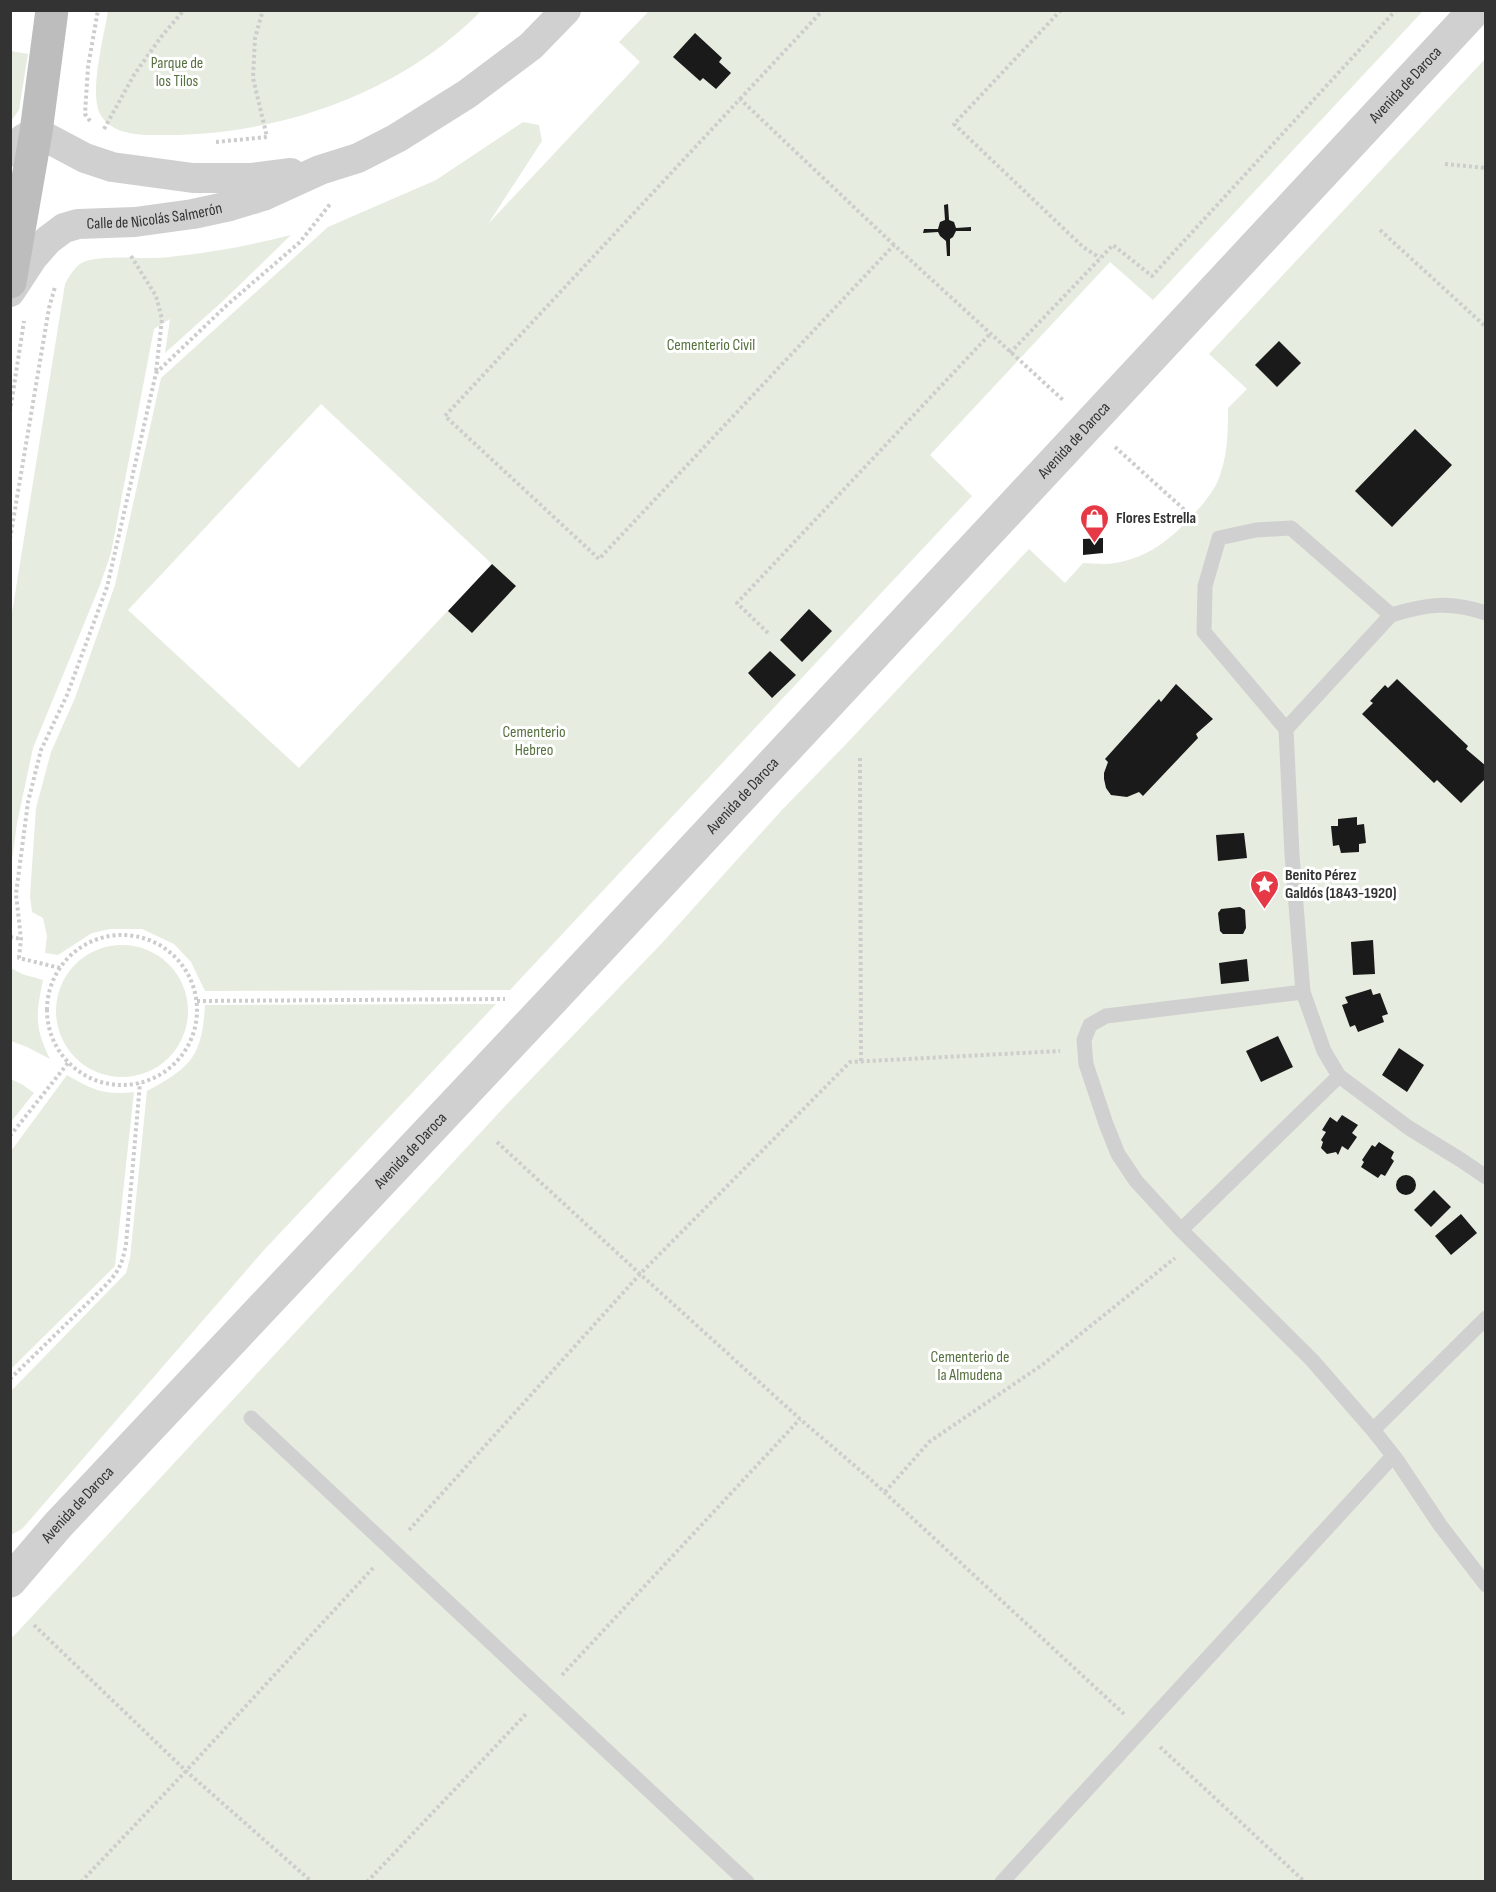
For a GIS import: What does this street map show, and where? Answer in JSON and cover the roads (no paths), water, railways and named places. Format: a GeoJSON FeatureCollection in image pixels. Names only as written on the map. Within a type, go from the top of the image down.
{"type":"FeatureCollection","features":[{"type":"Feature","properties":{"kind":"main road"},"geometry":{"type":"LineString","coordinates":[[10,282],[36,132],[52,10]]}},
{"type":"Feature","properties":{"kind":"street","name":"Calle de Nicolás Salmerón"},"geometry":{"type":"LineString","coordinates":[[10,292],[33,257],[48,240],[64,228],[158,219],[230,206],[263,196],[320,170],[358,158],[397,138],[467,94],[531,46],[566,10]]}},
{"type":"Feature","properties":{"kind":"street","name":"Avenida de Daroca"},"geometry":{"type":"LineString","coordinates":[[10,1581],[58,1525],[555,997],[1475,10]]}},
{"type":"Feature","properties":{"kind":"street"},"geometry":{"type":"LineString","coordinates":[[10,152],[23,138],[36,132]]}},
{"type":"Feature","properties":{"kind":"street","name":"Calle de Nicolás Salmerón"},"geometry":{"type":"LineString","coordinates":[[36,132],[85,158],[112,167],[193,178],[252,178],[320,170]]}},
{"type":"Feature","properties":{"kind":"street"},"geometry":{"type":"LineString","coordinates":[[10,1569],[58,1525]]}},
{"type":"Feature","properties":{"kind":"lane"},"geometry":{"type":"LineString","coordinates":[[1391,615],[1291,528],[1256,530],[1219,538],[1205,586],[1204,632],[1286,729],[1292,855],[1303,992],[1324,1051],[1339,1077],[1408,1128],[1485,1177]]}},
{"type":"Feature","properties":{"kind":"lane"},"geometry":{"type":"LineString","coordinates":[[1286,729],[1391,615],[1415,607],[1441,604],[1465,606],[1485,613]]}},
{"type":"Feature","properties":{"kind":"lane"},"geometry":{"type":"LineString","coordinates":[[1303,992],[1107,1016],[1090,1025],[1084,1040],[1086,1064],[1118,1154],[1136,1181],[1181,1230],[1312,1360],[1373,1430],[1485,1585]]}},
{"type":"Feature","properties":{"kind":"lane"},"geometry":{"type":"LineString","coordinates":[[1181,1230],[1339,1077]]}},
{"type":"Feature","properties":{"kind":"lane"},"geometry":{"type":"LineString","coordinates":[[1373,1430],[1485,1318]]}},
{"type":"Feature","properties":{"kind":"lane"},"geometry":{"type":"LineString","coordinates":[[251,1418],[747,1881]]}},
{"type":"Feature","properties":{"kind":"lane"},"geometry":{"type":"LineString","coordinates":[[1002,1881],[1393,1456]]}},
{"type":"Feature","properties":{"kind":"place","name":"Flores Estrella"},"geometry":{"type":"Point","coordinates":[1095,544]}},
{"type":"Feature","properties":{"kind":"place","name":"Benito Pérez Galdós (1843-1920)"},"geometry":{"type":"Point","coordinates":[1264,910]}},
{"type":"Feature","properties":{"kind":"park label","name":"Parque de los Tilos"},"geometry":{"type":"Point","coordinates":[177,72]}},
{"type":"Feature","properties":{"kind":"park label","name":"Cementerio Civil"},"geometry":{"type":"Point","coordinates":[711,345]}},
{"type":"Feature","properties":{"kind":"park label","name":"Cementerio Hebreo"},"geometry":{"type":"Point","coordinates":[534,741]}},
{"type":"Feature","properties":{"kind":"park label","name":"Cementerio de la Almudena"},"geometry":{"type":"Point","coordinates":[970,1366]}}]}
